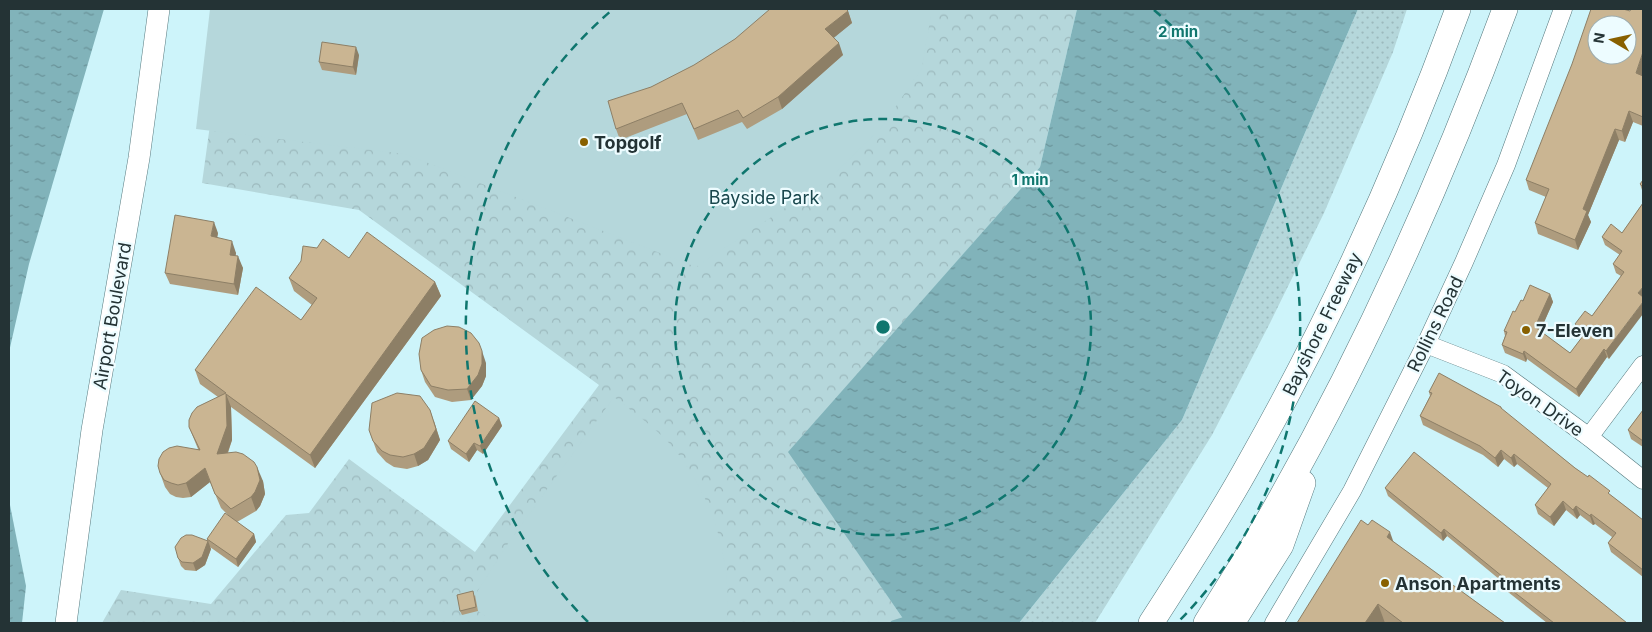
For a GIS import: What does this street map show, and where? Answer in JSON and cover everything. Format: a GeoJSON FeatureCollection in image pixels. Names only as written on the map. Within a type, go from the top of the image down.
{"type":"FeatureCollection","features":[{"type":"Feature","properties":{"kind":"highway"},"geometry":{"type":"LineString","coordinates":[[1415,122],[1442,9]]}},
{"type":"Feature","properties":{"kind":"highway","name":"Bayshore Freeway"},"geometry":{"type":"LineString","coordinates":[[1152,623],[1250,464],[1354,260],[1415,122],[1458,9]]}},
{"type":"Feature","properties":{"kind":"highway"},"geometry":{"type":"LineString","coordinates":[[1206,623],[1250,552],[1324,421],[1389,291],[1454,144],[1505,9]]}},
{"type":"Feature","properties":{"kind":"highway"},"geometry":{"type":"LineString","coordinates":[[1232,623],[1281,545],[1324,421]]}},
{"type":"Feature","properties":{"kind":"main road","name":"Airport Boulevard"},"geometry":{"type":"LineString","coordinates":[[66,623],[92,430],[139,158],[159,9]]}},
{"type":"Feature","properties":{"kind":"street","name":"Rollins Road"},"geometry":{"type":"LineString","coordinates":[[1274,623],[1352,491],[1426,344],[1506,165],[1563,9]]}},
{"type":"Feature","properties":{"kind":"street","name":"Toyon Drive"},"geometry":{"type":"LineString","coordinates":[[1426,344],[1503,374],[1590,437],[1643,480]]}},
{"type":"Feature","properties":{"kind":"street"},"geometry":{"type":"LineString","coordinates":[[1590,437],[1643,365]]}},
{"type":"Feature","properties":{"kind":"green space","name":"Topgolf"},"geometry":{"type":"Polygon","coordinates":[[[210,9],[932,9],[922,68],[881,128],[829,179],[696,267],[405,154],[196,129],[210,9]]]}},
{"type":"Feature","properties":{"kind":"green space","name":"Bayside Park"},"geometry":{"type":"Polygon","coordinates":[[[226,9],[1077,9],[1040,167],[789,452],[906,623],[102,623],[121,590],[211,604],[286,515],[309,513],[349,459],[475,552],[599,385],[359,210],[202,183],[226,9]]]}},
{"type":"Feature","properties":{"kind":"green space"},"geometry":{"type":"Polygon","coordinates":[[[1358,9],[1407,9],[1393,52],[1324,213],[1212,435],[1095,623],[1019,623],[1182,420],[1358,9]]]}},
{"type":"Feature","properties":{"kind":"green space"},"geometry":{"type":"Polygon","coordinates":[[[614,397],[650,425],[669,443],[697,482],[708,504],[723,551],[728,599],[726,623],[495,623],[478,611],[475,595],[511,539],[614,397]]]}},
{"type":"Feature","properties":{"kind":"water"},"geometry":{"type":"Polygon","coordinates":[[[9,9],[104,9],[29,264],[9,352],[9,9]]]}},
{"type":"Feature","properties":{"kind":"water"},"geometry":{"type":"Polygon","coordinates":[[[1077,9],[1358,9],[1182,420],[1019,623],[906,623],[788,452],[1040,167],[1077,9]]]}},
{"type":"Feature","properties":{"kind":"water"},"geometry":{"type":"Polygon","coordinates":[[[9,500],[26,586],[22,623],[9,623],[9,500]]]}},
{"type":"Feature","properties":{"kind":"building"},"geometry":{"type":"Polygon","coordinates":[[[770,9],[846,9],[848,11],[825,29],[839,43],[778,97],[743,118],[738,110],[694,129],[682,103],[616,129],[608,101],[651,87],[694,65],[735,39],[770,9]]]}},
{"type":"Feature","properties":{"kind":"building"},"geometry":{"type":"Polygon","coordinates":[[[1591,9],[1623,9],[1630,11],[1631,9],[1643,9],[1643,52],[1636,73],[1643,76],[1643,117],[1629,111],[1622,131],[1615,129],[1583,209],[1587,211],[1575,240],[1535,223],[1549,189],[1526,180],[1572,64],[1587,21],[1587,65],[1637,65],[1637,15],[1589,15],[1591,9]]]}},
{"type":"Feature","properties":{"kind":"building"},"geometry":{"type":"Polygon","coordinates":[[[322,42],[356,47],[353,67],[319,62],[322,42]]]}},
{"type":"Feature","properties":{"kind":"building"},"geometry":{"type":"Polygon","coordinates":[[[1643,203],[1643,287],[1638,293],[1643,297],[1643,302],[1606,351],[1604,349],[1576,389],[1524,351],[1523,354],[1502,345],[1507,332],[1504,331],[1513,311],[1515,312],[1521,300],[1523,301],[1530,285],[1550,294],[1535,327],[1570,353],[1586,332],[1575,324],[1585,311],[1592,316],[1624,272],[1613,264],[1622,251],[1602,237],[1611,224],[1622,233],[1643,203]]]}},
{"type":"Feature","properties":{"kind":"building"},"geometry":{"type":"Polygon","coordinates":[[[175,215],[214,222],[211,236],[232,241],[230,255],[238,256],[234,284],[165,273],[175,215]]]}},
{"type":"Feature","properties":{"kind":"building"},"geometry":{"type":"Polygon","coordinates":[[[367,232],[435,282],[310,455],[226,394],[227,426],[217,454],[236,452],[243,454],[254,462],[260,480],[255,492],[251,497],[231,509],[215,494],[205,468],[186,483],[178,485],[164,480],[158,466],[163,452],[177,446],[200,450],[189,427],[192,413],[197,407],[226,393],[195,370],[256,287],[301,320],[317,298],[289,278],[301,261],[303,246],[317,248],[323,239],[349,258],[367,232]]]}},
{"type":"Feature","properties":{"kind":"building"},"geometry":{"type":"Polygon","coordinates":[[[447,326],[459,327],[471,333],[479,343],[482,351],[482,364],[478,375],[467,389],[448,390],[431,386],[421,370],[419,354],[422,338],[434,330],[447,326]]]}},
{"type":"Feature","properties":{"kind":"building"},"geometry":{"type":"Polygon","coordinates":[[[1439,373],[1501,407],[1575,468],[1588,477],[1589,475],[1610,491],[1608,493],[1643,520],[1643,570],[1608,543],[1616,533],[1591,514],[1590,516],[1576,506],[1573,510],[1563,501],[1550,517],[1535,505],[1551,484],[1514,454],[1511,458],[1501,450],[1495,458],[1480,446],[1420,416],[1432,393],[1429,392],[1439,373]]]}},
{"type":"Feature","properties":{"kind":"building"},"geometry":{"type":"Polygon","coordinates":[[[397,393],[420,396],[430,410],[436,429],[424,448],[414,454],[403,457],[390,455],[382,451],[373,441],[369,430],[372,403],[397,393]]]}},
{"type":"Feature","properties":{"kind":"building"},"geometry":{"type":"Polygon","coordinates":[[[475,401],[499,418],[480,446],[474,443],[466,454],[448,441],[475,401]]]}},
{"type":"Feature","properties":{"kind":"building"},"geometry":{"type":"Polygon","coordinates":[[[1643,410],[1643,441],[1628,430],[1643,410]]]}},
{"type":"Feature","properties":{"kind":"building"},"geometry":{"type":"Polygon","coordinates":[[[1414,452],[1627,623],[1554,623],[1505,585],[1508,581],[1444,529],[1441,533],[1385,488],[1414,452]]]}},
{"type":"Feature","properties":{"kind":"building"},"geometry":{"type":"Polygon","coordinates":[[[225,513],[254,534],[236,559],[207,539],[225,513]]]}},
{"type":"Feature","properties":{"kind":"building","name":"Anson Apartments"},"geometry":{"type":"Polygon","coordinates":[[[1361,520],[1368,525],[1372,520],[1390,532],[1387,537],[1505,623],[1403,623],[1378,604],[1365,623],[1297,623],[1361,520]]]}},
{"type":"Feature","properties":{"kind":"building"},"geometry":{"type":"Polygon","coordinates":[[[186,535],[192,535],[208,541],[202,557],[193,563],[182,562],[178,558],[175,547],[181,538],[186,535]]]}},
{"type":"Feature","properties":{"kind":"building"},"geometry":{"type":"Polygon","coordinates":[[[473,591],[476,607],[460,611],[457,595],[473,591]]]}},
{"type":"Feature","properties":{"kind":"waterway"},"geometry":{"type":"LineString","coordinates":[[893,623],[909,618]]}},
{"type":"Feature","properties":{"kind":"place","name":"Topgolf"},"geometry":{"type":"Point","coordinates":[584,142]}},
{"type":"Feature","properties":{"kind":"place","name":"7-Eleven"},"geometry":{"type":"Point","coordinates":[1526,330]}},
{"type":"Feature","properties":{"kind":"place","name":"Anson Apartments"},"geometry":{"type":"Point","coordinates":[1385,583]}}]}
